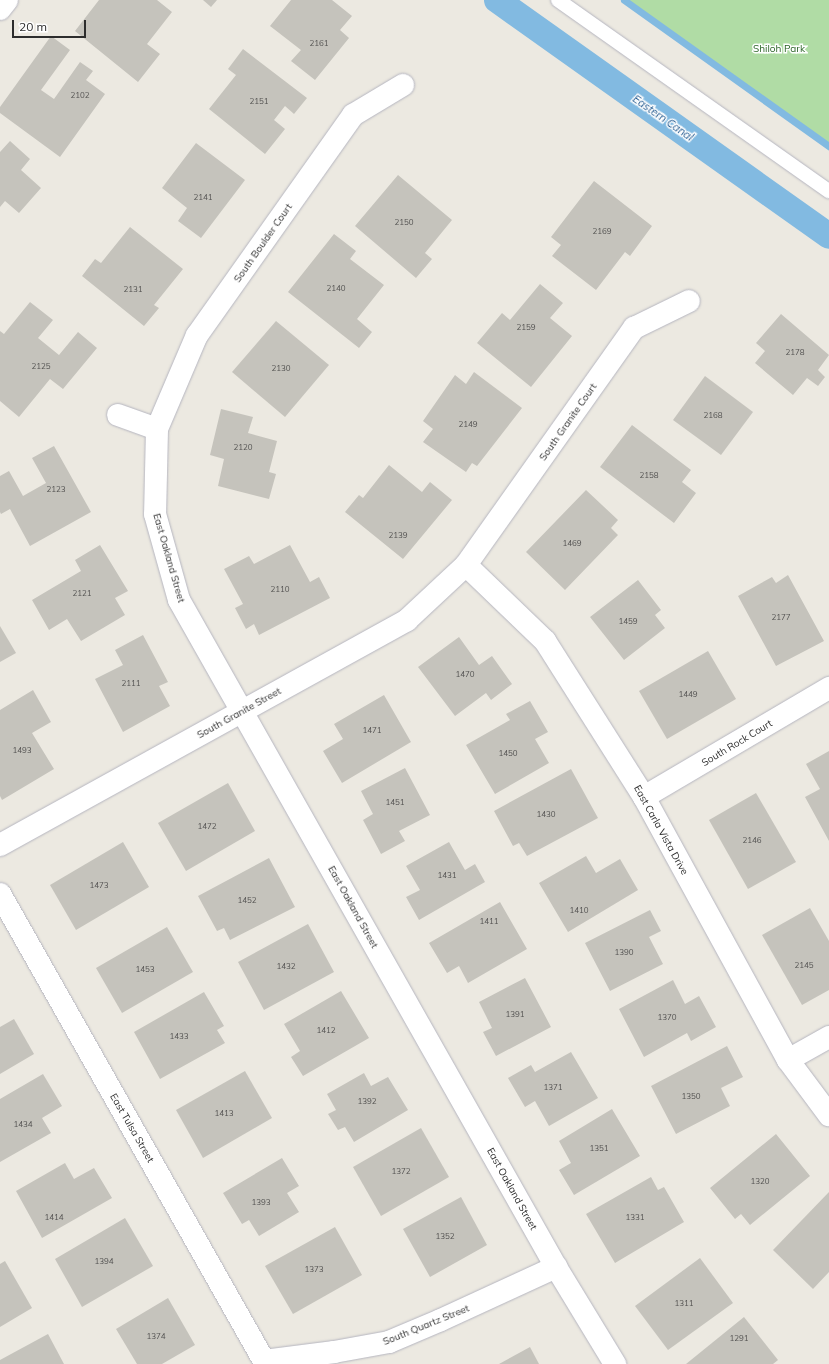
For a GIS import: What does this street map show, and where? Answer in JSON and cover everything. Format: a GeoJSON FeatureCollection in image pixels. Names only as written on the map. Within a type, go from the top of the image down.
{"type":"FeatureCollection","features":[{"type":"Feature","properties":{"kind":"street"},"geometry":{"type":"LineString","coordinates":[[0,9],[7,0]]}},
{"type":"Feature","properties":{"kind":"street","name":"South Boulder Court"},"geometry":{"type":"LineString","coordinates":[[157,429],[197,335],[353,115],[403,85]]}},
{"type":"Feature","properties":{"kind":"street","name":"South Granite Court"},"geometry":{"type":"LineString","coordinates":[[466,565],[634,328],[689,301]]}},
{"type":"Feature","properties":{"kind":"street"},"geometry":{"type":"LineString","coordinates":[[118,415],[157,429]]}},
{"type":"Feature","properties":{"kind":"street","name":"East Oakland Street"},"geometry":{"type":"LineString","coordinates":[[157,429],[156,514],[179,600],[556,1267],[615,1364]]}},
{"type":"Feature","properties":{"kind":"street","name":"South Granite Street"},"geometry":{"type":"LineString","coordinates":[[0,845],[407,620],[466,565]]}},
{"type":"Feature","properties":{"kind":"street","name":"East Carla Vista Drive"},"geometry":{"type":"LineString","coordinates":[[466,565],[545,641],[644,797],[788,1060],[829,1115]]}},
{"type":"Feature","properties":{"kind":"street","name":"South Rock Court"},"geometry":{"type":"LineString","coordinates":[[644,797],[829,688]]}},
{"type":"Feature","properties":{"kind":"street","name":"East Tulsa Street"},"geometry":{"type":"LineString","coordinates":[[0,894],[264,1361]]}},
{"type":"Feature","properties":{"kind":"street"},"geometry":{"type":"LineString","coordinates":[[788,1060],[829,1037]]}},
{"type":"Feature","properties":{"kind":"street","name":"South Quartz Street"},"geometry":{"type":"LineString","coordinates":[[264,1361],[334,1352],[389,1342],[441,1320],[556,1267]]}},
{"type":"Feature","properties":{"kind":"lane"},"geometry":{"type":"LineString","coordinates":[[558,0],[829,191]]}},
{"type":"Feature","properties":{"kind":"green space","name":"Shiloh Park"},"geometry":{"type":"Polygon","coordinates":[[[623,0],[829,0],[829,146],[623,0]]]}},
{"type":"Feature","properties":{"kind":"building"},"geometry":{"type":"Polygon","coordinates":[[[99,0],[157,0],[172,12],[147,44],[160,54],[138,82],[75,31],[99,0]]]}},
{"type":"Feature","properties":{"kind":"building"},"geometry":{"type":"Polygon","coordinates":[[[203,0],[217,0],[211,7],[203,0]]]}},
{"type":"Feature","properties":{"kind":"building"},"geometry":{"type":"Polygon","coordinates":[[[291,0],[332,0],[352,16],[340,30],[349,38],[315,80],[291,61],[301,50],[270,26],[291,0]]]}},
{"type":"Feature","properties":{"kind":"building"},"geometry":{"type":"Polygon","coordinates":[[[51,36],[70,50],[41,90],[54,99],[80,62],[93,71],[86,80],[105,94],[60,157],[0,113],[0,107],[51,36]]]}},
{"type":"Feature","properties":{"kind":"building"},"geometry":{"type":"Polygon","coordinates":[[[243,49],[307,98],[294,114],[285,106],[274,120],[285,129],[265,154],[209,109],[236,75],[228,69],[243,49]]]}},
{"type":"Feature","properties":{"kind":"building"},"geometry":{"type":"Polygon","coordinates":[[[10,141],[30,159],[21,170],[41,188],[19,213],[5,201],[0,207],[0,152],[10,141]]]}},
{"type":"Feature","properties":{"kind":"building"},"geometry":{"type":"Polygon","coordinates":[[[196,143],[245,180],[201,238],[178,221],[187,208],[162,188],[196,143]]]}},
{"type":"Feature","properties":{"kind":"building"},"geometry":{"type":"Polygon","coordinates":[[[398,175],[452,220],[425,253],[432,259],[416,278],[355,226],[398,175]]]}},
{"type":"Feature","properties":{"kind":"building"},"geometry":{"type":"Polygon","coordinates":[[[594,181],[652,226],[630,256],[625,252],[596,290],[552,256],[561,245],[551,237],[594,181]]]}},
{"type":"Feature","properties":{"kind":"building"},"geometry":{"type":"Polygon","coordinates":[[[130,227],[183,269],[154,305],[159,308],[144,326],[82,276],[95,259],[101,263],[130,227]]]}},
{"type":"Feature","properties":{"kind":"building"},"geometry":{"type":"Polygon","coordinates":[[[334,234],[356,251],[350,259],[384,285],[357,319],[372,332],[359,348],[288,292],[334,234]]]}},
{"type":"Feature","properties":{"kind":"building"},"geometry":{"type":"Polygon","coordinates":[[[540,284],[563,303],[550,318],[572,336],[531,387],[477,343],[502,313],[510,320],[540,284]]]}},
{"type":"Feature","properties":{"kind":"building"},"geometry":{"type":"Polygon","coordinates":[[[30,302],[53,320],[38,338],[59,355],[78,332],[97,348],[63,389],[50,379],[19,417],[0,401],[0,331],[4,334],[30,302]]]}},
{"type":"Feature","properties":{"kind":"building"},"geometry":{"type":"Polygon","coordinates":[[[781,314],[829,355],[818,370],[825,377],[818,386],[807,378],[793,395],[755,363],[765,351],[756,343],[781,314]]]}},
{"type":"Feature","properties":{"kind":"building"},"geometry":{"type":"Polygon","coordinates":[[[276,321],[329,365],[285,417],[232,372],[276,321]]]}},
{"type":"Feature","properties":{"kind":"building"},"geometry":{"type":"Polygon","coordinates":[[[474,372],[522,408],[477,466],[472,463],[466,472],[423,442],[433,429],[423,421],[455,375],[466,384],[474,372]]]}},
{"type":"Feature","properties":{"kind":"building"},"geometry":{"type":"Polygon","coordinates":[[[705,376],[753,412],[721,455],[673,420],[705,376]]]}},
{"type":"Feature","properties":{"kind":"building"},"geometry":{"type":"Polygon","coordinates":[[[221,409],[253,417],[248,433],[277,441],[269,472],[276,474],[269,499],[218,486],[224,459],[210,455],[221,409]]]}},
{"type":"Feature","properties":{"kind":"building"},"geometry":{"type":"Polygon","coordinates":[[[632,425],[691,470],[682,482],[696,493],[674,523],[600,467],[632,425]]]}},
{"type":"Feature","properties":{"kind":"building"},"geometry":{"type":"Polygon","coordinates":[[[54,446],[91,512],[30,546],[10,509],[1,514],[0,512],[0,476],[9,471],[23,496],[46,483],[32,458],[54,446]]]}},
{"type":"Feature","properties":{"kind":"building"},"geometry":{"type":"Polygon","coordinates":[[[389,465],[422,492],[430,482],[452,500],[403,559],[345,512],[359,495],[363,498],[389,465]]]}},
{"type":"Feature","properties":{"kind":"building"},"geometry":{"type":"Polygon","coordinates":[[[586,490],[618,520],[611,528],[618,535],[565,590],[526,552],[586,490]]]}},
{"type":"Feature","properties":{"kind":"building"},"geometry":{"type":"Polygon","coordinates":[[[100,545],[128,591],[115,598],[125,615],[81,641],[67,619],[49,630],[32,600],[81,571],[75,560],[100,545]]]}},
{"type":"Feature","properties":{"kind":"building"},"geometry":{"type":"Polygon","coordinates":[[[290,545],[310,582],[319,577],[330,598],[259,635],[254,624],[246,629],[235,608],[243,604],[224,569],[249,556],[254,564],[290,545]]]}},
{"type":"Feature","properties":{"kind":"building"},"geometry":{"type":"Polygon","coordinates":[[[788,575],[824,641],[776,666],[738,596],[772,577],[776,583],[788,575]]]}},
{"type":"Feature","properties":{"kind":"building"},"geometry":{"type":"Polygon","coordinates":[[[638,580],[661,610],[655,615],[665,628],[624,660],[590,617],[638,580]]]}},
{"type":"Feature","properties":{"kind":"building"},"geometry":{"type":"Polygon","coordinates":[[[0,626],[16,653],[0,662],[0,626]]]}},
{"type":"Feature","properties":{"kind":"building"},"geometry":{"type":"Polygon","coordinates":[[[143,635],[168,682],[159,686],[170,706],[123,732],[95,679],[123,665],[115,650],[143,635]]]}},
{"type":"Feature","properties":{"kind":"building"},"geometry":{"type":"Polygon","coordinates":[[[459,637],[479,665],[492,656],[512,684],[491,700],[486,693],[455,716],[418,667],[459,637]]]}},
{"type":"Feature","properties":{"kind":"building"},"geometry":{"type":"Polygon","coordinates":[[[708,651],[736,699],[667,739],[639,691],[708,651]]]}},
{"type":"Feature","properties":{"kind":"building"},"geometry":{"type":"Polygon","coordinates":[[[33,690],[51,722],[32,733],[54,769],[2,800],[0,796],[0,710],[33,690]]]}},
{"type":"Feature","properties":{"kind":"building"},"geometry":{"type":"Polygon","coordinates":[[[384,695],[411,742],[342,783],[323,751],[343,739],[334,724],[384,695]]]}},
{"type":"Feature","properties":{"kind":"building"},"geometry":{"type":"Polygon","coordinates":[[[530,701],[548,732],[535,739],[549,763],[495,794],[466,745],[510,720],[506,714],[530,701]]]}},
{"type":"Feature","properties":{"kind":"building"},"geometry":{"type":"Polygon","coordinates":[[[829,751],[829,841],[805,797],[820,789],[806,764],[829,751]]]}},
{"type":"Feature","properties":{"kind":"building"},"geometry":{"type":"Polygon","coordinates":[[[405,768],[430,815],[399,831],[405,841],[381,854],[363,820],[373,814],[361,791],[405,768]]]}},
{"type":"Feature","properties":{"kind":"building"},"geometry":{"type":"Polygon","coordinates":[[[571,769],[598,818],[527,856],[519,843],[513,846],[494,811],[571,769]]]}},
{"type":"Feature","properties":{"kind":"building"},"geometry":{"type":"Polygon","coordinates":[[[228,783],[255,831],[186,871],[158,823],[228,783]]]}},
{"type":"Feature","properties":{"kind":"building"},"geometry":{"type":"Polygon","coordinates":[[[756,793],[796,862],[748,889],[709,820],[756,793]]]}},
{"type":"Feature","properties":{"kind":"building"},"geometry":{"type":"Polygon","coordinates":[[[123,842],[149,887],[76,930],[50,885],[123,842]]]}},
{"type":"Feature","properties":{"kind":"building"},"geometry":{"type":"Polygon","coordinates":[[[449,842],[465,870],[475,864],[485,882],[419,920],[406,897],[420,890],[406,866],[449,842]]]}},
{"type":"Feature","properties":{"kind":"building"},"geometry":{"type":"Polygon","coordinates":[[[586,856],[596,873],[620,859],[638,890],[568,932],[539,883],[586,856]]]}},
{"type":"Feature","properties":{"kind":"building"},"geometry":{"type":"Polygon","coordinates":[[[269,858],[295,907],[230,940],[224,928],[217,931],[198,896],[269,858]]]}},
{"type":"Feature","properties":{"kind":"building"},"geometry":{"type":"Polygon","coordinates":[[[500,902],[527,949],[468,983],[459,966],[447,973],[429,943],[500,902]]]}},
{"type":"Feature","properties":{"kind":"building"},"geometry":{"type":"Polygon","coordinates":[[[810,908],[829,941],[829,990],[802,1005],[762,935],[810,908]]]}},
{"type":"Feature","properties":{"kind":"building"},"geometry":{"type":"Polygon","coordinates":[[[650,910],[661,931],[649,937],[663,964],[610,991],[585,943],[650,910]]]}},
{"type":"Feature","properties":{"kind":"building"},"geometry":{"type":"Polygon","coordinates":[[[308,924],[334,972],[264,1010],[238,962],[308,924]]]}},
{"type":"Feature","properties":{"kind":"building"},"geometry":{"type":"Polygon","coordinates":[[[167,927],[193,972],[122,1013],[96,968],[167,927]]]}},
{"type":"Feature","properties":{"kind":"building"},"geometry":{"type":"Polygon","coordinates":[[[525,978],[551,1027],[496,1056],[483,1032],[492,1028],[479,1002],[525,978]]]}},
{"type":"Feature","properties":{"kind":"building"},"geometry":{"type":"Polygon","coordinates":[[[673,980],[685,1004],[699,996],[716,1027],[691,1041],[687,1033],[644,1057],[619,1009],[673,980]]]}},
{"type":"Feature","properties":{"kind":"building"},"geometry":{"type":"Polygon","coordinates":[[[341,991],[369,1038],[303,1076],[291,1057],[300,1051],[284,1024],[341,991]]]}},
{"type":"Feature","properties":{"kind":"building"},"geometry":{"type":"Polygon","coordinates":[[[204,992],[224,1026],[217,1030],[225,1043],[160,1079],[134,1032],[204,992]]]}},
{"type":"Feature","properties":{"kind":"building"},"geometry":{"type":"Polygon","coordinates":[[[14,1019],[34,1054],[0,1074],[0,1027],[14,1019]]]}},
{"type":"Feature","properties":{"kind":"building"},"geometry":{"type":"Polygon","coordinates":[[[727,1046],[743,1077],[721,1088],[730,1106],[676,1134],[651,1086],[727,1046]]]}},
{"type":"Feature","properties":{"kind":"building"},"geometry":{"type":"Polygon","coordinates":[[[571,1052],[598,1098],[549,1126],[535,1101],[525,1107],[508,1078],[531,1065],[535,1072],[571,1052]]]}},
{"type":"Feature","properties":{"kind":"building"},"geometry":{"type":"Polygon","coordinates":[[[245,1071],[272,1118],[203,1158],[176,1110],[245,1071]]]}},
{"type":"Feature","properties":{"kind":"building"},"geometry":{"type":"Polygon","coordinates":[[[364,1073],[371,1086],[388,1077],[408,1110],[354,1142],[345,1127],[338,1130],[328,1114],[336,1110],[327,1094],[364,1073]]]}},
{"type":"Feature","properties":{"kind":"building"},"geometry":{"type":"Polygon","coordinates":[[[43,1074],[62,1106],[42,1118],[51,1133],[0,1162],[0,1099],[43,1074]]]}},
{"type":"Feature","properties":{"kind":"building"},"geometry":{"type":"Polygon","coordinates":[[[612,1109],[640,1156],[574,1195],[559,1170],[571,1163],[559,1141],[612,1109]]]}},
{"type":"Feature","properties":{"kind":"building"},"geometry":{"type":"Polygon","coordinates":[[[421,1128],[449,1177],[381,1216],[353,1167],[421,1128]]]}},
{"type":"Feature","properties":{"kind":"building"},"geometry":{"type":"Polygon","coordinates":[[[776,1134],[810,1176],[750,1225],[741,1214],[735,1219],[710,1188],[776,1134]]]}},
{"type":"Feature","properties":{"kind":"building"},"geometry":{"type":"Polygon","coordinates":[[[282,1158],[299,1186],[287,1193],[299,1212],[259,1236],[249,1220],[242,1224],[223,1193],[282,1158]]]}},
{"type":"Feature","properties":{"kind":"building"},"geometry":{"type":"Polygon","coordinates":[[[65,1163],[74,1179],[94,1168],[112,1198],[42,1238],[16,1191],[65,1163]]]}},
{"type":"Feature","properties":{"kind":"building"},"geometry":{"type":"Polygon","coordinates":[[[651,1177],[658,1190],[664,1187],[684,1222],[615,1263],[586,1214],[651,1177]]]}},
{"type":"Feature","properties":{"kind":"building"},"geometry":{"type":"Polygon","coordinates":[[[829,1192],[829,1272],[813,1289],[773,1250],[829,1192]]]}},
{"type":"Feature","properties":{"kind":"building"},"geometry":{"type":"Polygon","coordinates":[[[461,1197],[487,1245],[430,1277],[403,1229],[461,1197]]]}},
{"type":"Feature","properties":{"kind":"building"},"geometry":{"type":"Polygon","coordinates":[[[125,1218],[153,1266],[82,1307],[55,1259],[125,1218]]]}},
{"type":"Feature","properties":{"kind":"building"},"geometry":{"type":"Polygon","coordinates":[[[335,1227],[362,1275],[293,1314],[265,1266],[335,1227]]]}},
{"type":"Feature","properties":{"kind":"building"},"geometry":{"type":"Polygon","coordinates":[[[700,1258],[733,1303],[668,1350],[635,1306],[700,1258]]]}},
{"type":"Feature","properties":{"kind":"building"},"geometry":{"type":"Polygon","coordinates":[[[5,1261],[32,1308],[0,1327],[0,1264],[5,1261]]]}},
{"type":"Feature","properties":{"kind":"building"},"geometry":{"type":"Polygon","coordinates":[[[168,1298],[195,1345],[162,1364],[137,1364],[116,1329],[168,1298]]]}},
{"type":"Feature","properties":{"kind":"building"},"geometry":{"type":"Polygon","coordinates":[[[744,1317],[778,1360],[773,1364],[686,1364],[744,1317]]]}},
{"type":"Feature","properties":{"kind":"building"},"geometry":{"type":"Polygon","coordinates":[[[48,1334],[64,1364],[0,1364],[0,1360],[48,1334]]]}},
{"type":"Feature","properties":{"kind":"building"},"geometry":{"type":"Polygon","coordinates":[[[530,1347],[539,1364],[499,1364],[530,1347]]]}},
{"type":"Feature","properties":{"kind":"waterway","name":"Eastern Canal"},"geometry":{"type":"LineString","coordinates":[[497,0],[829,236]]}},
{"type":"Feature","properties":{"kind":"waterway"},"geometry":{"type":"LineString","coordinates":[[624,0],[829,146]]}}]}
